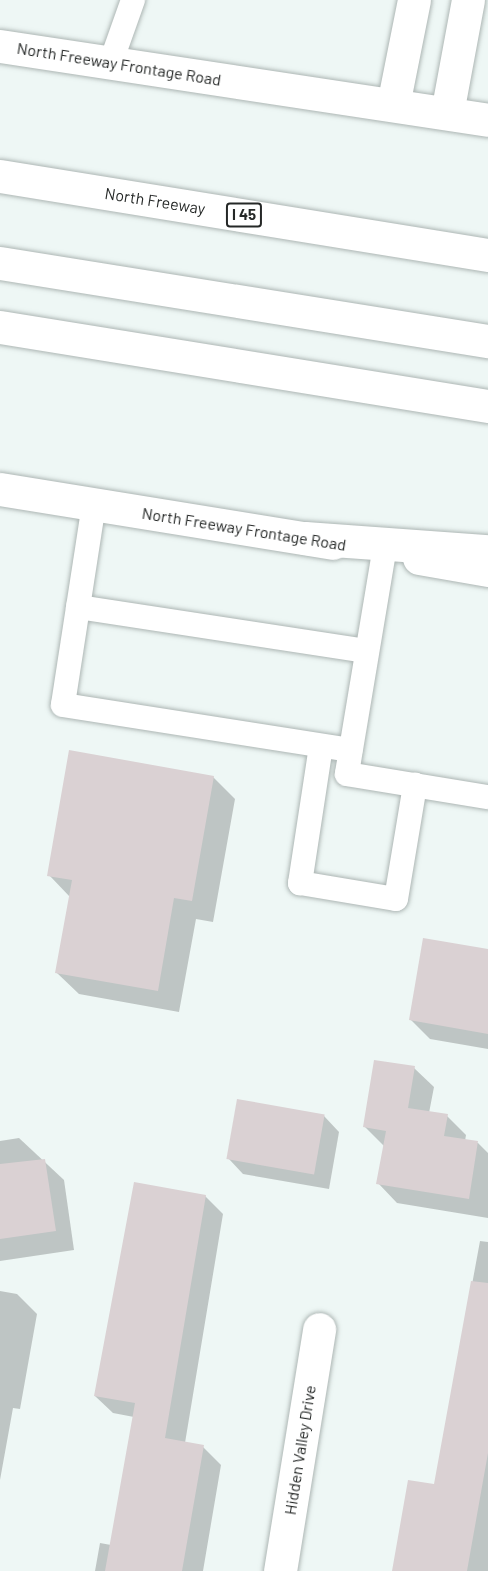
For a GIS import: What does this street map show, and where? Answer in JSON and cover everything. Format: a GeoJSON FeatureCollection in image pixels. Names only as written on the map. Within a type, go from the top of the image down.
{"type":"FeatureCollection","features":[{"type":"Feature","properties":{"kind":"main road"},"geometry":{"type":"LineString","coordinates":[[393,105],[414,0]]}},
{"type":"Feature","properties":{"kind":"main road"},"geometry":{"type":"LineString","coordinates":[[447,113],[468,0]]}},
{"type":"Feature","properties":{"kind":"main road","name":"North Freeway Frontage Road"},"geometry":{"type":"LineString","coordinates":[[0,46],[488,120]]}},
{"type":"Feature","properties":{"kind":"main road","name":"North Freeway"},"geometry":{"type":"LineString","coordinates":[[0,176],[488,255]]}},
{"type":"Feature","properties":{"kind":"main road"},"geometry":{"type":"LineString","coordinates":[[0,263],[488,341]]}},
{"type":"Feature","properties":{"kind":"main road"},"geometry":{"type":"LineString","coordinates":[[0,327],[488,406]]}},
{"type":"Feature","properties":{"kind":"main road","name":"North Freeway Frontage Road"},"geometry":{"type":"LineString","coordinates":[[0,489],[488,570]]}},
{"type":"Feature","properties":{"kind":"main road"},"geometry":{"type":"LineString","coordinates":[[305,538],[488,551]]}},
{"type":"Feature","properties":{"kind":"main road","name":"Hidden Valley Drive"},"geometry":{"type":"LineString","coordinates":[[280,1571],[319,1329]]}},
{"type":"Feature","properties":{"kind":"lane"},"geometry":{"type":"LineString","coordinates":[[111,62],[133,0]]}},
{"type":"Feature","properties":{"kind":"lane"},"geometry":{"type":"LineString","coordinates":[[94,504],[63,705],[351,750]]}},
{"type":"Feature","properties":{"kind":"lane"},"geometry":{"type":"LineString","coordinates":[[384,552],[347,774],[488,797]]}},
{"type":"Feature","properties":{"kind":"lane"},"geometry":{"type":"LineString","coordinates":[[78,607],[368,651]]}},
{"type":"Feature","properties":{"kind":"lane"},"geometry":{"type":"LineString","coordinates":[[321,746],[300,883],[396,898],[415,785]]}},
{"type":"Feature","properties":{"kind":"building"},"geometry":{"type":"Polygon","coordinates":[[[69,750],[214,776],[192,901],[174,898],[158,991],[55,973],[72,880],[47,876],[69,750]]]}},
{"type":"Feature","properties":{"kind":"building"},"geometry":{"type":"Polygon","coordinates":[[[423,938],[488,949],[488,1034],[409,1020],[423,938]]]}},
{"type":"Feature","properties":{"kind":"building"},"geometry":{"type":"Polygon","coordinates":[[[374,1060],[415,1066],[408,1108],[448,1114],[444,1136],[478,1141],[469,1199],[376,1184],[386,1131],[363,1127],[374,1060]]]}},
{"type":"Feature","properties":{"kind":"building"},"geometry":{"type":"Polygon","coordinates":[[[237,1099],[325,1114],[314,1175],[226,1159],[237,1099]]]}},
{"type":"Feature","properties":{"kind":"building"},"geometry":{"type":"Polygon","coordinates":[[[45,1159],[56,1231],[0,1239],[0,1164],[45,1159]]]}},
{"type":"Feature","properties":{"kind":"building"},"geometry":{"type":"Polygon","coordinates":[[[134,1182],[206,1195],[165,1438],[204,1445],[182,1571],[105,1571],[135,1403],[94,1396],[134,1182]]]}},
{"type":"Feature","properties":{"kind":"building"},"geometry":{"type":"Polygon","coordinates":[[[471,1281],[488,1283],[488,1453],[467,1571],[392,1571],[408,1480],[434,1484],[471,1281]]]}}]}
